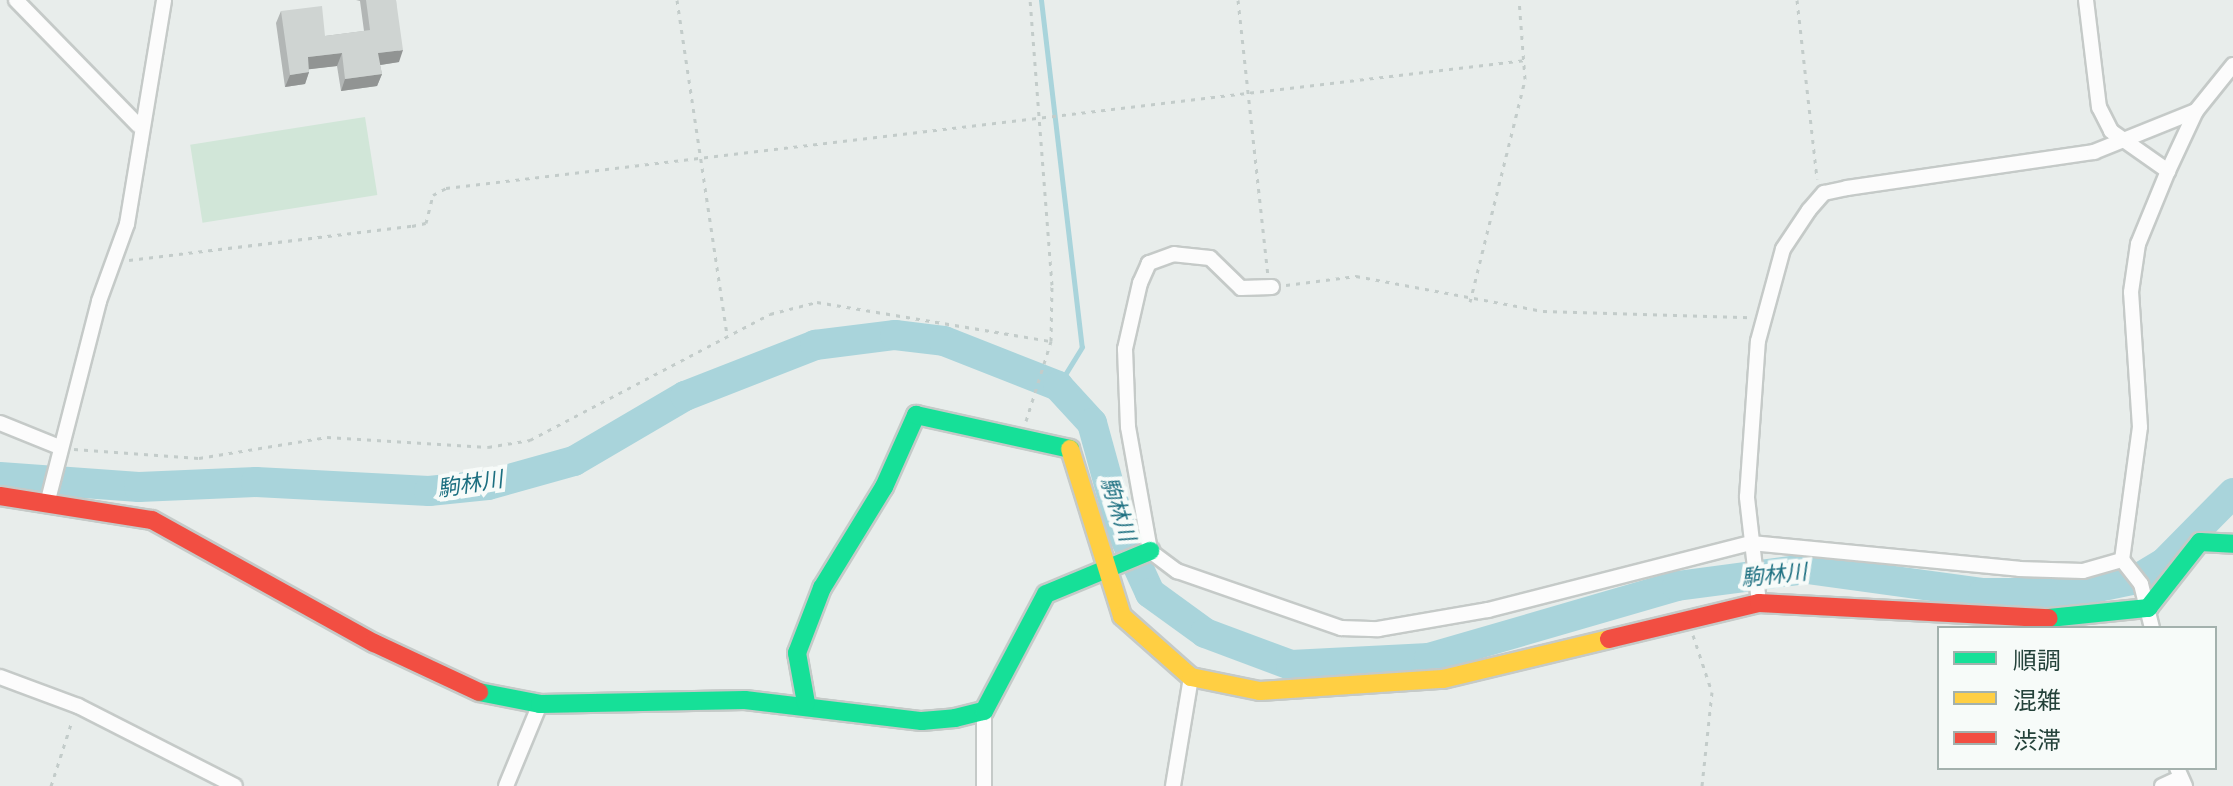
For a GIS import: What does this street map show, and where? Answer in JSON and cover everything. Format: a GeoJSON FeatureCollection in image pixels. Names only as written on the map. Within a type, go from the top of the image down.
{"type":"FeatureCollection","features":[{"type":"Feature","properties":{"kind":"street"},"geometry":{"type":"LineString","coordinates":[[16,0],[138,125]]}},
{"type":"Feature","properties":{"kind":"street"},"geometry":{"type":"LineString","coordinates":[[48,500],[59,447],[116,260],[138,125],[164,0]]}},
{"type":"Feature","properties":{"kind":"street"},"geometry":{"type":"LineString","coordinates":[[2086,0],[2099,107],[2111,131],[2168,171]]}},
{"type":"Feature","properties":{"kind":"street"},"geometry":{"type":"LineString","coordinates":[[2152,626],[2148,608],[2122,560],[2140,427],[2131,292],[2138,244],[2168,171],[2196,111],[2233,65]]}},
{"type":"Feature","properties":{"kind":"street"},"geometry":{"type":"LineString","coordinates":[[1759,603],[1751,543],[1751,399],[1764,319],[1793,227],[1824,193],[2129,143],[2196,111]]}},
{"type":"Feature","properties":{"kind":"street"},"geometry":{"type":"LineString","coordinates":[[1272,287],[1241,288],[1210,258],[1174,254],[1149,263],[1140,283],[1125,349],[1128,427],[1150,551],[1177,571],[1341,628],[1378,629],[1488,610],[1751,543],[2019,569],[2083,571],[2122,560]]}},
{"type":"Feature","properties":{"kind":"street"},"geometry":{"type":"LineString","coordinates":[[806,703],[797,653],[822,588],[884,487],[916,415],[1072,449],[1103,571],[1122,616],[1191,677],[1260,691],[1443,679],[1687,616],[1759,603],[2068,619],[2148,608],[2200,542],[2233,544]]}},
{"type":"Feature","properties":{"kind":"street"},"geometry":{"type":"LineString","coordinates":[[0,423],[59,447]]}},
{"type":"Feature","properties":{"kind":"street"},"geometry":{"type":"LineString","coordinates":[[0,496],[48,500],[152,520],[374,643],[484,694],[540,704],[806,703],[922,721],[984,711]]}},
{"type":"Feature","properties":{"kind":"street"},"geometry":{"type":"LineString","coordinates":[[984,786],[984,711],[1046,594],[1150,551]]}},
{"type":"Feature","properties":{"kind":"street"},"geometry":{"type":"LineString","coordinates":[[0,677],[78,706],[235,786]]}},
{"type":"Feature","properties":{"kind":"street"},"geometry":{"type":"LineString","coordinates":[[1173,786],[1191,677]]}},
{"type":"Feature","properties":{"kind":"street"},"geometry":{"type":"LineString","coordinates":[[506,786],[540,704]]}},
{"type":"Feature","properties":{"kind":"street"},"geometry":{"type":"LineString","coordinates":[[2162,786],[2181,777]]}},
{"type":"Feature","properties":{"kind":"path"},"geometry":{"type":"LineString","coordinates":[[677,0],[703,156],[727,336]]}},
{"type":"Feature","properties":{"kind":"path"},"geometry":{"type":"LineString","coordinates":[[1022,440],[1051,341],[1043,118],[1030,0]]}},
{"type":"Feature","properties":{"kind":"path"},"geometry":{"type":"LineString","coordinates":[[1238,0],[1272,287],[1356,276],[1470,302],[1764,319]]}},
{"type":"Feature","properties":{"kind":"path"},"geometry":{"type":"LineString","coordinates":[[1470,302],[1526,60],[1519,0]]}},
{"type":"Feature","properties":{"kind":"path"},"geometry":{"type":"LineString","coordinates":[[1797,0],[1824,193]]}},
{"type":"Feature","properties":{"kind":"path"},"geometry":{"type":"LineString","coordinates":[[116,260],[426,223],[437,190],[1526,60]]}},
{"type":"Feature","properties":{"kind":"path"},"geometry":{"type":"LineString","coordinates":[[59,447],[138,459],[199,458],[327,437],[488,447],[530,440],[613,402],[770,314],[817,302],[1051,341]]}},
{"type":"Feature","properties":{"kind":"path"},"geometry":{"type":"LineString","coordinates":[[1687,616],[1712,692],[1702,786]]}},
{"type":"Feature","properties":{"kind":"path"},"geometry":{"type":"LineString","coordinates":[[51,786],[78,706]]}},
{"type":"Feature","properties":{"kind":"green space"},"geometry":{"type":"Polygon","coordinates":[[[365,117],[377,195],[203,223],[190,145],[365,117]]]}},
{"type":"Feature","properties":{"kind":"building"},"geometry":{"type":"Polygon","coordinates":[[[366,0],[396,0],[403,50],[378,53],[382,74],[345,79],[342,53],[308,57],[309,72],[290,75],[281,11],[322,6],[325,36],[370,30],[366,0]]]}},
{"type":"Feature","properties":{"kind":"waterway"},"geometry":{"type":"LineString","coordinates":[[1041,0],[1082,347],[1058,386]]}},
{"type":"Feature","properties":{"kind":"waterway","name":"駒林川"},"geometry":{"type":"LineString","coordinates":[[0,477],[139,487],[256,482],[429,491],[488,485],[574,461],[685,396],[815,345],[895,335],[944,341],[1058,386],[1092,423],[1122,532],[1150,593],[1205,633],[1291,665],[1429,658],[1677,586],[1807,569],[1983,593],[2069,593],[2137,579],[2165,562],[2233,493]]}},
{"type":"Feature","properties":{"kind":"traffic: fast"},"geometry":{"type":"LineString","coordinates":[[806,703],[797,653],[822,588],[884,487],[916,415],[1070,449]]}},
{"type":"Feature","properties":{"kind":"traffic: fast"},"geometry":{"type":"LineString","coordinates":[[2049,618],[2148,608],[2200,542],[2233,544]]}},
{"type":"Feature","properties":{"kind":"traffic: fast"},"geometry":{"type":"LineString","coordinates":[[479,692],[540,704],[745,700],[922,721],[955,718],[984,711],[1046,594],[1150,551]]}},
{"type":"Feature","properties":{"kind":"traffic: slow"},"geometry":{"type":"LineString","coordinates":[[1070,449],[1122,616],[1191,677],[1260,691],[1443,679],[1609,639]]}},
{"type":"Feature","properties":{"kind":"traffic: jam"},"geometry":{"type":"LineString","coordinates":[[0,496],[152,520],[374,643],[479,692]]}},
{"type":"Feature","properties":{"kind":"traffic: jam"},"geometry":{"type":"LineString","coordinates":[[1609,639],[1759,603],[2049,618]]}}]}
